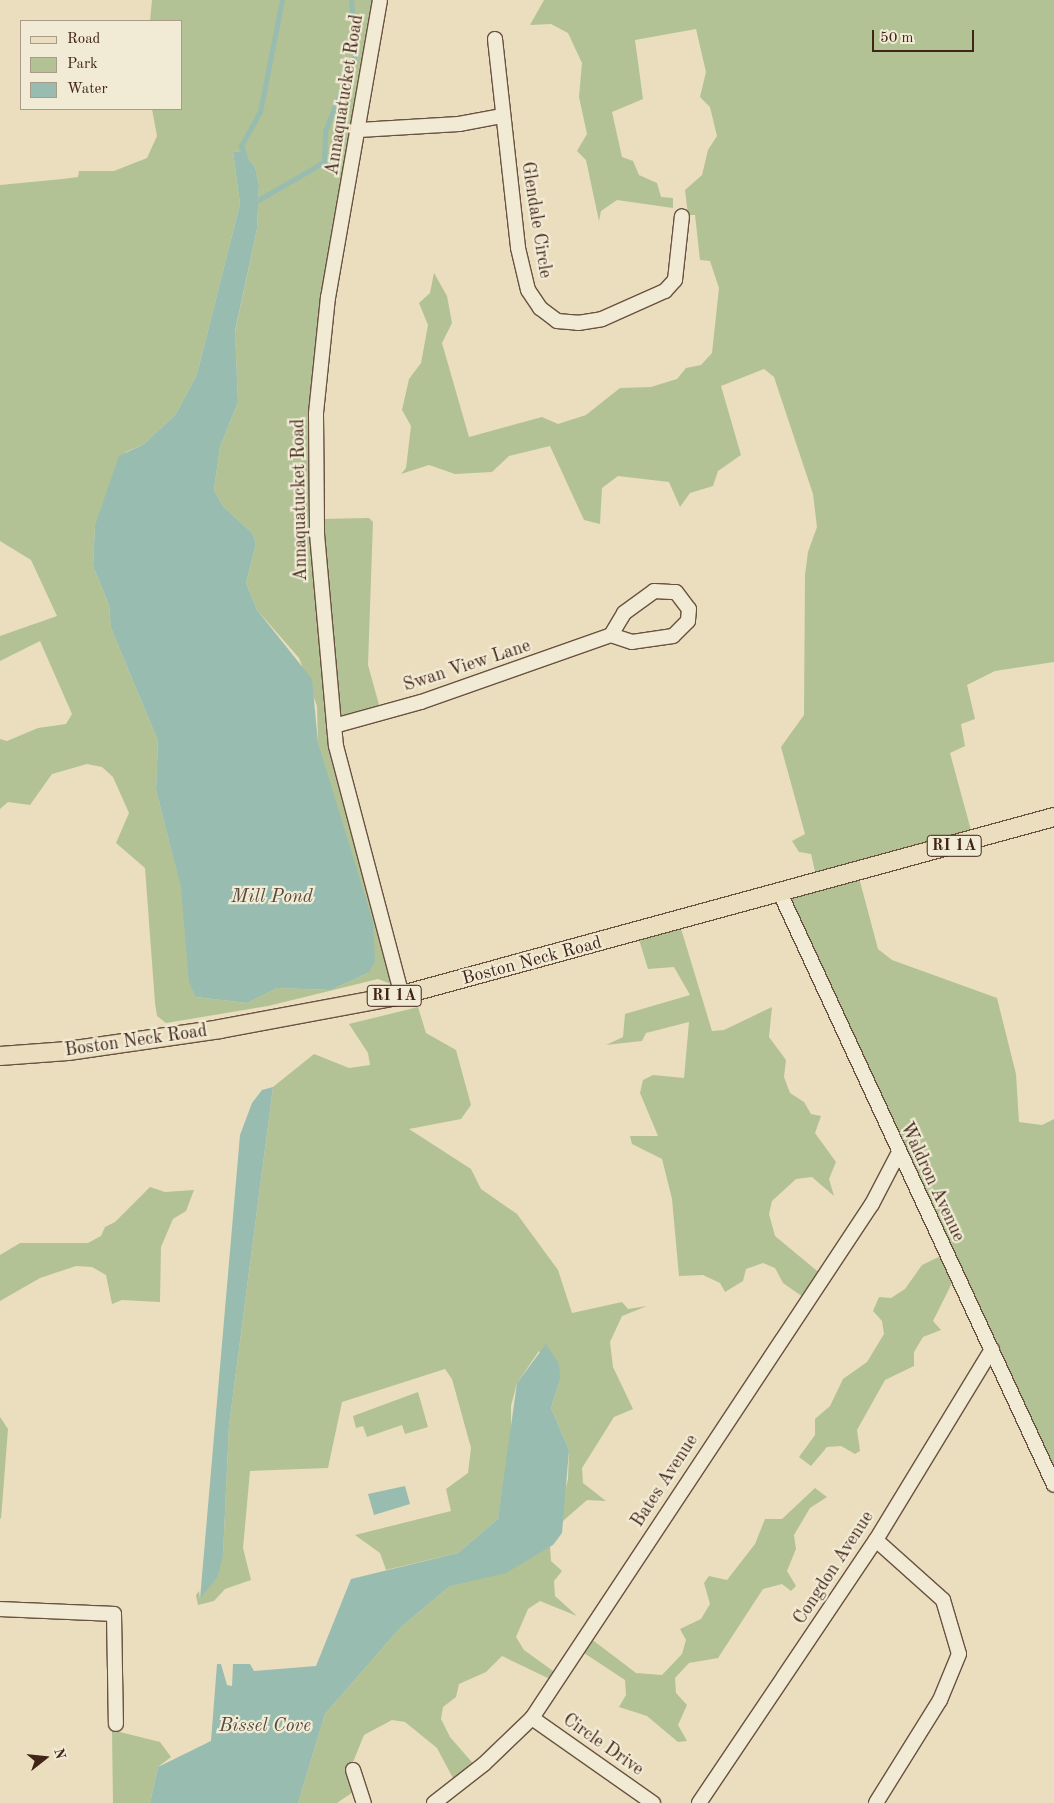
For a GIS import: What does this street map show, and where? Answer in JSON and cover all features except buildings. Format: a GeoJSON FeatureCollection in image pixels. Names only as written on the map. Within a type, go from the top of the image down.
{"type":"FeatureCollection","features":[{"type":"Feature","properties":{"kind":"main road","name":"Boston Neck Road"},"geometry":{"type":"LineString","coordinates":[[0,1056],[68,1051],[220,1029],[402,995],[1054,817]]}},
{"type":"Feature","properties":{"kind":"street","name":"Annaquatucket Road"},"geometry":{"type":"LineString","coordinates":[[380,0],[359,130],[328,297],[316,414],[317,534],[334,726],[358,836],[402,995]]}},
{"type":"Feature","properties":{"kind":"street","name":"Glendale Circle"},"geometry":{"type":"LineString","coordinates":[[495,39],[502,116],[528,290],[540,308],[557,321],[602,319],[665,291],[675,280],[682,216]]}},
{"type":"Feature","properties":{"kind":"street"},"geometry":{"type":"LineString","coordinates":[[359,130],[459,124],[502,116]]}},
{"type":"Feature","properties":{"kind":"street"},"geometry":{"type":"LineString","coordinates":[[654,591],[676,592],[689,609],[688,621],[673,636],[632,642],[611,635],[624,613],[654,591]]}},
{"type":"Feature","properties":{"kind":"street","name":"Swan View Lane"},"geometry":{"type":"LineString","coordinates":[[334,726],[421,702],[611,635]]}},
{"type":"Feature","properties":{"kind":"street","name":"Waldron Avenue"},"geometry":{"type":"LineString","coordinates":[[780,893],[898,1154],[992,1349],[1054,1485]]}},
{"type":"Feature","properties":{"kind":"street","name":"Bates Avenue"},"geometry":{"type":"LineString","coordinates":[[434,1803],[484,1764],[532,1718],[872,1204],[898,1154]]}},
{"type":"Feature","properties":{"kind":"street","name":"Congdon Avenue"},"geometry":{"type":"LineString","coordinates":[[700,1803],[876,1540],[992,1349]]}},
{"type":"Feature","properties":{"kind":"street"},"geometry":{"type":"LineString","coordinates":[[876,1540],[943,1600],[959,1654],[940,1700],[876,1803]]}},
{"type":"Feature","properties":{"kind":"street"},"geometry":{"type":"LineString","coordinates":[[0,1609],[114,1614],[116,1724]]}},
{"type":"Feature","properties":{"kind":"street","name":"Circle Drive"},"geometry":{"type":"LineString","coordinates":[[532,1718],[654,1803]]}},
{"type":"Feature","properties":{"kind":"street"},"geometry":{"type":"LineString","coordinates":[[353,1770],[364,1803]]}},
{"type":"Feature","properties":{"kind":"green space"},"geometry":{"type":"Polygon","coordinates":[[[152,0],[381,0],[328,295],[317,414],[319,519],[369,518],[373,522],[368,665],[381,712],[336,726],[396,986],[378,979],[268,1006],[166,1023],[157,1016],[155,1003],[145,868],[116,843],[129,813],[113,777],[102,767],[87,764],[52,774],[30,805],[8,802],[0,809],[0,739],[7,741],[38,728],[66,724],[72,714],[40,641],[0,661],[0,636],[57,616],[31,560],[0,541],[0,185],[78,177],[79,171],[114,171],[147,158],[157,136],[152,110],[182,110],[182,20],[150,20],[152,0]],[[242,151],[233,152],[240,204],[197,374],[176,414],[144,444],[126,452],[95,525],[93,566],[109,605],[111,628],[158,741],[156,790],[181,887],[196,997],[247,1003],[277,988],[331,990],[368,973],[318,743],[317,706],[299,658],[257,610],[246,583],[256,544],[253,534],[223,506],[214,490],[220,447],[238,402],[235,332],[257,229],[259,185],[255,167],[242,151]]]}},
{"type":"Feature","properties":{"kind":"green space"},"geometry":{"type":"Polygon","coordinates":[[[544,0],[1054,0],[1054,662],[995,671],[967,685],[975,719],[961,724],[965,746],[950,753],[972,834],[858,874],[878,949],[892,960],[997,998],[1016,1074],[1019,1122],[1042,1125],[1054,1119],[1054,1482],[956,1275],[933,1321],[941,1330],[923,1337],[914,1352],[914,1366],[885,1380],[857,1430],[860,1451],[855,1454],[841,1446],[827,1447],[811,1466],[799,1457],[815,1435],[815,1419],[830,1406],[843,1379],[867,1362],[884,1334],[882,1321],[873,1311],[879,1297],[891,1298],[905,1289],[922,1265],[945,1254],[785,901],[817,880],[811,854],[799,852],[792,841],[805,834],[781,747],[804,715],[805,575],[808,552],[817,527],[813,494],[774,377],[764,369],[721,386],[741,455],[718,471],[713,486],[690,493],[680,507],[669,482],[618,476],[602,488],[600,524],[584,520],[550,446],[509,456],[492,472],[455,474],[429,465],[401,474],[406,468],[411,426],[402,410],[409,379],[421,363],[428,325],[419,303],[430,293],[434,273],[447,296],[452,323],[442,343],[469,437],[542,417],[558,424],[586,415],[620,388],[651,387],[677,379],[686,368],[701,365],[712,353],[719,288],[710,261],[700,260],[695,215],[688,215],[685,190],[702,175],[708,150],[717,136],[710,107],[700,97],[706,72],[696,29],[635,40],[643,99],[612,112],[622,157],[633,161],[639,175],[657,183],[661,197],[673,198],[673,208],[617,200],[601,211],[599,221],[586,160],[577,151],[587,134],[579,97],[582,63],[568,33],[551,24],[530,25],[544,0]]]}},
{"type":"Feature","properties":{"kind":"green space"},"geometry":{"type":"Polygon","coordinates":[[[679,922],[712,1031],[724,1030],[772,1007],[769,1037],[786,1060],[784,1077],[790,1093],[804,1102],[811,1114],[821,1116],[815,1133],[836,1162],[829,1179],[834,1196],[812,1177],[796,1179],[772,1201],[769,1214],[775,1236],[822,1275],[803,1297],[783,1283],[775,1268],[763,1263],[746,1269],[743,1281],[725,1292],[720,1283],[703,1275],[679,1276],[672,1199],[662,1159],[632,1144],[630,1136],[658,1136],[640,1093],[643,1080],[653,1075],[684,1078],[689,1022],[646,1033],[642,1041],[606,1045],[623,1037],[625,1014],[690,995],[674,967],[648,969],[637,933],[679,922]]]}},
{"type":"Feature","properties":{"kind":"green space"},"geometry":{"type":"Polygon","coordinates":[[[418,1007],[426,1033],[456,1050],[471,1105],[461,1119],[409,1129],[471,1169],[481,1189],[517,1214],[558,1270],[572,1313],[622,1302],[628,1309],[647,1306],[622,1316],[610,1342],[613,1367],[633,1409],[614,1417],[582,1468],[583,1483],[606,1501],[587,1500],[563,1521],[561,1507],[568,1479],[569,1450],[551,1408],[560,1380],[539,1351],[517,1383],[511,1406],[511,1438],[498,1519],[458,1553],[386,1570],[380,1553],[355,1535],[451,1511],[446,1489],[468,1473],[471,1448],[452,1379],[445,1369],[342,1402],[328,1468],[250,1471],[243,1548],[251,1580],[225,1589],[214,1601],[198,1605],[196,1595],[199,1591],[200,1599],[223,1555],[229,1426],[273,1087],[314,1054],[349,1068],[370,1065],[368,1053],[349,1024],[418,1007]]]}},
{"type":"Feature","properties":{"kind":"green space"},"geometry":{"type":"Polygon","coordinates":[[[150,1187],[165,1192],[194,1190],[186,1211],[173,1219],[161,1247],[160,1302],[122,1300],[112,1304],[106,1275],[92,1267],[76,1266],[40,1278],[0,1301],[0,1255],[20,1243],[88,1243],[101,1236],[105,1227],[115,1222],[150,1187]]]}},
{"type":"Feature","properties":{"kind":"green space"},"geometry":{"type":"Polygon","coordinates":[[[418,1392],[428,1427],[405,1434],[402,1425],[367,1437],[363,1426],[356,1428],[353,1416],[418,1392]]]}},
{"type":"Feature","properties":{"kind":"green space"},"geometry":{"type":"Polygon","coordinates":[[[0,1417],[8,1429],[1,1519],[0,1518],[0,1417]]]}},
{"type":"Feature","properties":{"kind":"green space"},"geometry":{"type":"Polygon","coordinates":[[[815,1488],[827,1497],[810,1508],[794,1535],[796,1549],[787,1571],[796,1586],[791,1591],[782,1584],[763,1589],[718,1658],[689,1663],[675,1678],[676,1693],[687,1705],[678,1725],[687,1741],[678,1742],[647,1716],[619,1707],[626,1695],[625,1680],[581,1651],[590,1638],[636,1673],[662,1675],[682,1654],[686,1640],[680,1629],[701,1619],[710,1604],[704,1583],[709,1576],[727,1580],[755,1544],[765,1519],[782,1519],[815,1488]]]}},
{"type":"Feature","properties":{"kind":"green space"},"geometry":{"type":"Polygon","coordinates":[[[550,1546],[551,1561],[562,1571],[554,1581],[555,1596],[577,1616],[540,1601],[528,1609],[516,1637],[524,1650],[560,1676],[554,1681],[502,1656],[486,1672],[459,1684],[456,1697],[443,1707],[441,1719],[450,1737],[477,1768],[455,1782],[437,1748],[405,1722],[392,1720],[364,1735],[347,1777],[353,1792],[337,1803],[298,1803],[325,1714],[400,1628],[450,1586],[550,1546]]]}},
{"type":"Feature","properties":{"kind":"green space"},"geometry":{"type":"Polygon","coordinates":[[[112,1730],[160,1742],[171,1757],[158,1767],[150,1803],[113,1803],[112,1730]]]}},
{"type":"Feature","properties":{"kind":"water","name":"Mill Pond"},"geometry":{"type":"Polygon","coordinates":[[[242,151],[255,167],[259,185],[257,229],[235,331],[238,402],[220,447],[214,490],[223,506],[253,534],[256,544],[246,583],[257,610],[312,679],[318,743],[373,922],[375,962],[368,973],[331,990],[277,988],[247,1003],[196,997],[189,982],[181,888],[156,790],[158,741],[111,628],[109,605],[93,566],[95,525],[119,456],[144,444],[176,414],[197,374],[240,204],[233,152],[242,151]]]}},
{"type":"Feature","properties":{"kind":"water"},"geometry":{"type":"Polygon","coordinates":[[[273,1087],[229,1426],[223,1555],[218,1576],[200,1599],[240,1135],[252,1103],[262,1090],[273,1087]]]}},
{"type":"Feature","properties":{"kind":"water","name":"Bissel Cove"},"geometry":{"type":"Polygon","coordinates":[[[546,1344],[559,1364],[560,1380],[551,1408],[569,1450],[562,1533],[553,1545],[506,1573],[450,1586],[400,1628],[325,1714],[298,1803],[150,1803],[158,1767],[211,1741],[217,1664],[221,1664],[227,1685],[232,1686],[233,1664],[250,1664],[254,1671],[316,1666],[351,1579],[458,1553],[498,1519],[517,1383],[546,1344]]]}},
{"type":"Feature","properties":{"kind":"water"},"geometry":{"type":"Polygon","coordinates":[[[405,1486],[410,1504],[374,1515],[368,1494],[405,1486]]]}},
{"type":"Feature","properties":{"kind":"waterway"},"geometry":{"type":"LineString","coordinates":[[245,157],[241,146],[260,112],[282,0]]}},
{"type":"Feature","properties":{"kind":"waterway"},"geometry":{"type":"LineString","coordinates":[[255,202],[324,162],[325,131],[356,53],[351,0]]}}]}
